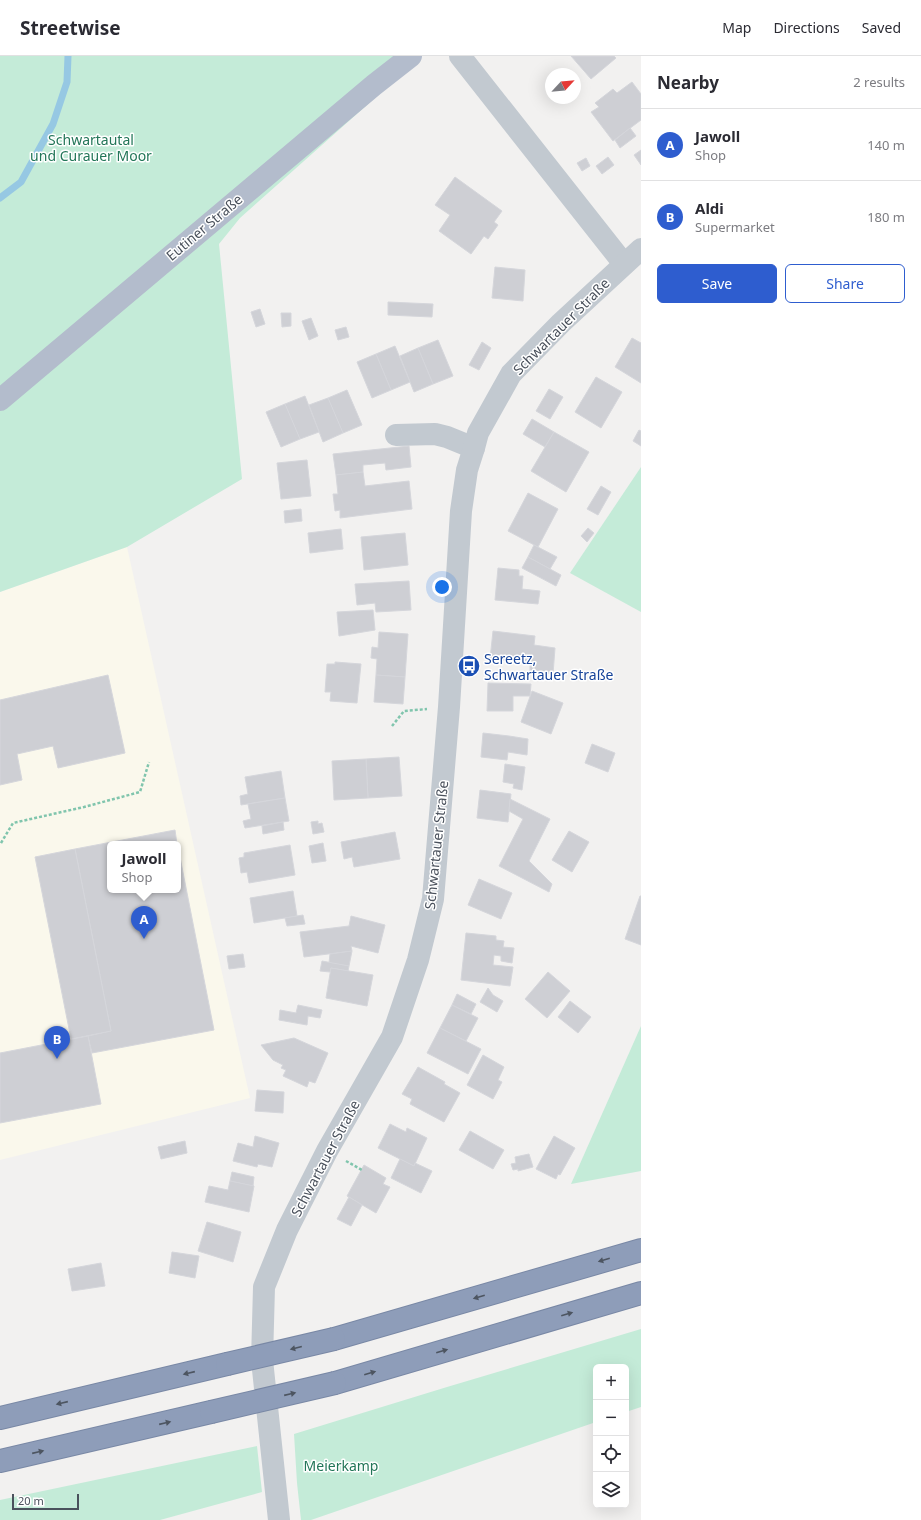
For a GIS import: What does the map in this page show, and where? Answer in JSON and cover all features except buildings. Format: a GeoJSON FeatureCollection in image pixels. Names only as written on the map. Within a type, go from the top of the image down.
{"type":"FeatureCollection","features":[{"type":"Feature","properties":{"kind":"highway"},"geometry":{"type":"LineString","coordinates":[[0,1418],[334,1338],[641,1250]]}},
{"type":"Feature","properties":{"kind":"highway"},"geometry":{"type":"LineString","coordinates":[[0,1461],[335,1383],[641,1293]]}},
{"type":"Feature","properties":{"kind":"main road","name":"Eutiner Straße"},"geometry":{"type":"LineString","coordinates":[[0,400],[368,90],[411,56]]}},
{"type":"Feature","properties":{"kind":"street"},"geometry":{"type":"LineString","coordinates":[[460,56],[624,264]]}},
{"type":"Feature","properties":{"kind":"street","name":"Schwartauer Straße"},"geometry":{"type":"LineString","coordinates":[[279,1520],[262,1360],[264,1287],[287,1230],[327,1151],[392,1038],[418,960],[433,899],[450,707],[461,511],[467,470],[478,433],[511,374],[561,323],[641,249]]}},
{"type":"Feature","properties":{"kind":"street"},"geometry":{"type":"LineString","coordinates":[[396,435],[435,434],[447,437],[474,448]]}},
{"type":"Feature","properties":{"kind":"path"},"geometry":{"type":"LineString","coordinates":[[392,726],[404,711],[450,707]]}},
{"type":"Feature","properties":{"kind":"path"},"geometry":{"type":"LineString","coordinates":[[1,843],[13,823],[84,807],[140,792],[149,762]]}},
{"type":"Feature","properties":{"kind":"shaded area"},"geometry":{"type":"Polygon","coordinates":[[[127,547],[250,1098],[0,1160],[0,592],[127,547]]]}},
{"type":"Feature","properties":{"kind":"green space","name":"Schwartautal und Curauer Moor"},"geometry":{"type":"Polygon","coordinates":[[[0,56],[422,56],[240,218],[219,244],[242,479],[127,547],[0,592],[0,56]]]}},
{"type":"Feature","properties":{"kind":"green space"},"geometry":{"type":"Polygon","coordinates":[[[641,467],[641,612],[570,573],[641,467]]]}},
{"type":"Feature","properties":{"kind":"green space"},"geometry":{"type":"Polygon","coordinates":[[[641,1026],[641,1171],[571,1184],[641,1026]]]}},
{"type":"Feature","properties":{"kind":"green space","name":"Meierkamp"},"geometry":{"type":"Polygon","coordinates":[[[641,1329],[641,1407],[629,1411],[629,1364],[593,1364],[593,1423],[311,1520],[301,1520],[294,1434],[641,1329]]]}},
{"type":"Feature","properties":{"kind":"green space"},"geometry":{"type":"Polygon","coordinates":[[[257,1446],[262,1492],[160,1520],[0,1520],[0,1500],[257,1446]]]}},
{"type":"Feature","properties":{"kind":"waterway"},"geometry":{"type":"LineString","coordinates":[[0,198],[21,182],[53,124],[67,82],[68,56]]}},
{"type":"Feature","properties":{"kind":"place","name":"Sereetz, Schwartauer Straße"},"geometry":{"type":"Point","coordinates":[469,666]}},
{"type":"Feature","properties":{"kind":"place","name":"Jawoll"},"geometry":{"type":"Point","coordinates":[144,939]}},
{"type":"Feature","properties":{"kind":"place","name":"Aldi"},"geometry":{"type":"Point","coordinates":[57,1059]}}]}
